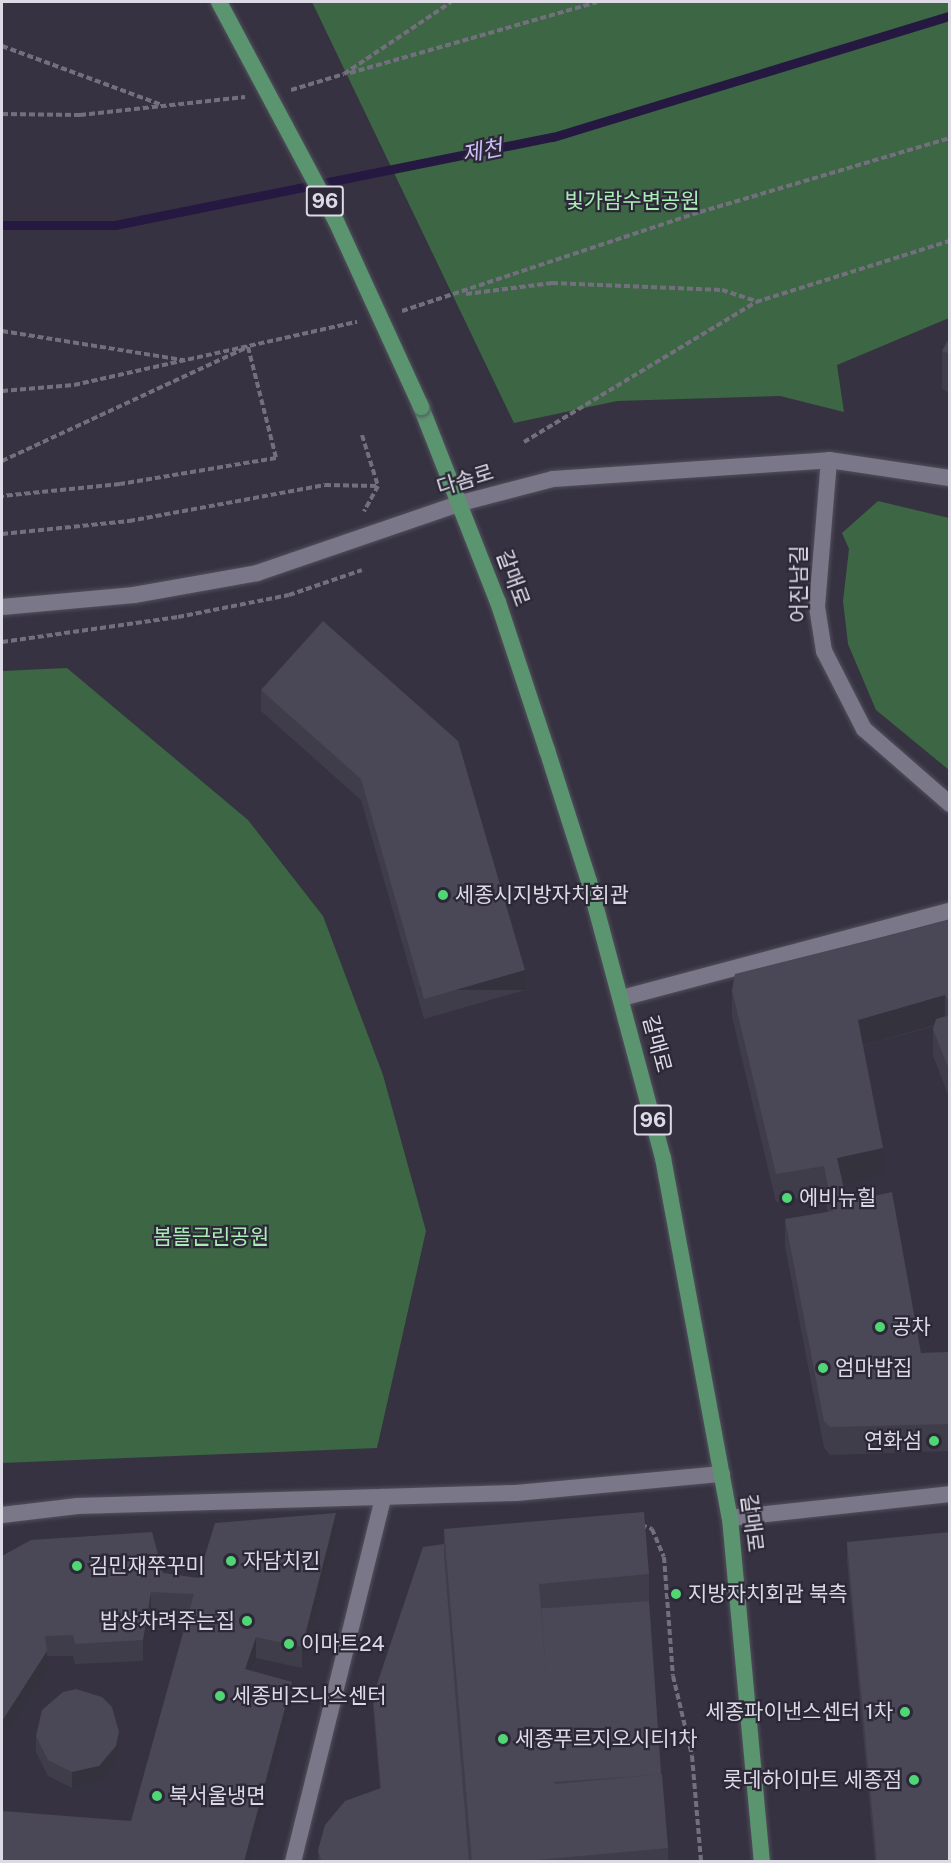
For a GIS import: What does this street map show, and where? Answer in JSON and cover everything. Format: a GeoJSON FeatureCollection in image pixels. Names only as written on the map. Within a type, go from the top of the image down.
{"type":"FeatureCollection","features":[{"type":"Feature","properties":{"kind":"main road","name":"갈매로"},"geometry":{"type":"LineString","coordinates":[[219,2],[336,221],[420,406],[461,503],[547,750],[622,998],[686,1262],[730,1518],[762,1862]]}},
{"type":"Feature","properties":{"kind":"street","name":"다솜로"},"geometry":{"type":"LineString","coordinates":[[2,607],[134,595],[257,573],[461,503],[553,479],[829,460],[950,478]]}},
{"type":"Feature","properties":{"kind":"street","name":"어진남길"},"geometry":{"type":"LineString","coordinates":[[829,460],[817,608],[824,651],[864,729],[950,804]]}},
{"type":"Feature","properties":{"kind":"street"},"geometry":{"type":"LineString","coordinates":[[622,998],[950,911]]}},
{"type":"Feature","properties":{"kind":"street"},"geometry":{"type":"LineString","coordinates":[[2,1515],[77,1506],[516,1493],[722,1474]]}},
{"type":"Feature","properties":{"kind":"street"},"geometry":{"type":"LineString","coordinates":[[730,1518],[950,1494]]}},
{"type":"Feature","properties":{"kind":"street"},"geometry":{"type":"LineString","coordinates":[[293,1862],[383,1497]]}},
{"type":"Feature","properties":{"kind":"path"},"geometry":{"type":"LineString","coordinates":[[344,74],[597,2]]}},
{"type":"Feature","properties":{"kind":"path"},"geometry":{"type":"LineString","coordinates":[[2,46],[160,105]]}},
{"type":"Feature","properties":{"kind":"path"},"geometry":{"type":"LineString","coordinates":[[392,314],[456,295],[700,212],[950,138]]}},
{"type":"Feature","properties":{"kind":"path"},"geometry":{"type":"LineString","coordinates":[[524,442],[756,302],[950,241]]}},
{"type":"Feature","properties":{"kind":"path"},"geometry":{"type":"LineString","coordinates":[[456,295],[552,283],[722,290],[756,302]]}},
{"type":"Feature","properties":{"kind":"path"},"geometry":{"type":"LineString","coordinates":[[2,391],[74,385],[371,320]]}},
{"type":"Feature","properties":{"kind":"path"},"geometry":{"type":"LineString","coordinates":[[2,331],[186,360]]}},
{"type":"Feature","properties":{"kind":"path"},"geometry":{"type":"LineString","coordinates":[[2,461],[248,347]]}},
{"type":"Feature","properties":{"kind":"path"},"geometry":{"type":"LineString","coordinates":[[2,496],[120,484],[276,458],[248,347]]}},
{"type":"Feature","properties":{"kind":"path"},"geometry":{"type":"LineString","coordinates":[[362,435],[378,486]]}},
{"type":"Feature","properties":{"kind":"path"},"geometry":{"type":"LineString","coordinates":[[2,534],[152,518],[325,485],[378,486]]}},
{"type":"Feature","properties":{"kind":"path"},"geometry":{"type":"LineString","coordinates":[[354,518],[378,486]]}},
{"type":"Feature","properties":{"kind":"path"},"geometry":{"type":"LineString","coordinates":[[2,642],[178,617],[289,595],[362,570]]}},
{"type":"Feature","properties":{"kind":"path"},"geometry":{"type":"LineString","coordinates":[[633,1522],[652,1529],[664,1557],[673,1676],[692,1756],[701,1862]]}},
{"type":"Feature","properties":{"kind":"green space","name":"빛가람수변공원"},"geometry":{"type":"Polygon","coordinates":[[[312,2],[949,2],[949,318],[837,365],[844,412],[780,396],[617,401],[514,423],[312,2]]]}},
{"type":"Feature","properties":{"kind":"green space"},"geometry":{"type":"Polygon","coordinates":[[[878,501],[949,518],[949,770],[876,710],[848,644],[843,601],[849,549],[842,533],[878,501]]]}},
{"type":"Feature","properties":{"kind":"green space","name":"봄뜰근린공원"},"geometry":{"type":"Polygon","coordinates":[[[67,668],[248,820],[323,916],[383,1075],[426,1231],[377,1448],[2,1463],[2,671],[67,668]]]}},
{"type":"Feature","properties":{"kind":"building"},"geometry":{"type":"Polygon","coordinates":[[[950,337],[950,354],[942,351],[950,337]]]}},
{"type":"Feature","properties":{"kind":"building","name":"세종시지방자치회관"},"geometry":{"type":"Polygon","coordinates":[[[323,621],[458,741],[525,970],[424,999],[361,779],[261,690],[323,621]]]}},
{"type":"Feature","properties":{"kind":"building","name":"에비뉴힐"},"geometry":{"type":"Polygon","coordinates":[[[950,920],[950,1003],[945,995],[858,1020],[883,1148],[837,1158],[847,1202],[892,1192],[921,1353],[950,1352],[950,1424],[830,1427],[824,1421],[785,1219],[833,1211],[824,1166],[776,1174],[732,990],[735,974],[950,920]]]}},
{"type":"Feature","properties":{"kind":"building"},"geometry":{"type":"Polygon","coordinates":[[[950,1015],[950,1072],[933,1029],[936,1019],[950,1015]]]}},
{"type":"Feature","properties":{"kind":"building","name":"세종푸르지오시티1차"},"geometry":{"type":"Polygon","coordinates":[[[644,1512],[649,1574],[539,1584],[555,1784],[662,1774],[668,1848],[514,1862],[472,1862],[444,1529],[644,1512]]]}},
{"type":"Feature","properties":{"kind":"building","name":"세종비즈니스센터"},"geometry":{"type":"Polygon","coordinates":[[[336,1513],[302,1647],[256,1637],[245,1669],[292,1682],[244,1862],[2,1862],[2,1811],[131,1821],[194,1594],[151,1592],[143,1640],[75,1644],[73,1635],[45,1636],[47,1651],[2,1721],[2,1556],[31,1540],[152,1532],[163,1573],[198,1578],[215,1523],[336,1513]]]}},
{"type":"Feature","properties":{"kind":"building","name":"세종파이낸스센터 1차"},"geometry":{"type":"Polygon","coordinates":[[[950,1532],[950,1862],[877,1862],[847,1542],[950,1532]]]}},
{"type":"Feature","properties":{"kind":"building"},"geometry":{"type":"Polygon","coordinates":[[[444,1544],[469,1862],[322,1862],[318,1850],[325,1825],[345,1801],[381,1788],[373,1696],[423,1547],[444,1544]]]}},
{"type":"Feature","properties":{"kind":"building"},"geometry":{"type":"Polygon","coordinates":[[[649,1601],[661,1775],[553,1782],[541,1609],[649,1601]]]}},
{"type":"Feature","properties":{"kind":"building"},"geometry":{"type":"Polygon","coordinates":[[[76,1689],[102,1697],[112,1707],[119,1732],[116,1746],[99,1766],[72,1772],[48,1760],[36,1736],[42,1710],[63,1692],[76,1689]]]}},
{"type":"Feature","properties":{"kind":"waterway","name":"제천"},"geometry":{"type":"LineString","coordinates":[[2,225],[115,225],[553,137],[950,16]]}},
{"type":"Feature","properties":{"kind":"place","name":"세종시지방자치회관"},"geometry":{"type":"Point","coordinates":[443,895]}},
{"type":"Feature","properties":{"kind":"place","name":"에비뉴힐"},"geometry":{"type":"Point","coordinates":[787,1198]}},
{"type":"Feature","properties":{"kind":"place","name":"공차"},"geometry":{"type":"Point","coordinates":[880,1327]}},
{"type":"Feature","properties":{"kind":"place","name":"엄마밥집"},"geometry":{"type":"Point","coordinates":[823,1368]}},
{"type":"Feature","properties":{"kind":"place","name":"연화섬"},"geometry":{"type":"Point","coordinates":[934,1441]}},
{"type":"Feature","properties":{"kind":"place","name":"자담치킨"},"geometry":{"type":"Point","coordinates":[231,1561]}},
{"type":"Feature","properties":{"kind":"place","name":"김민재쭈꾸미"},"geometry":{"type":"Point","coordinates":[77,1566]}},
{"type":"Feature","properties":{"kind":"place","name":"지방자치회관 북측"},"geometry":{"type":"Point","coordinates":[676,1594]}},
{"type":"Feature","properties":{"kind":"place","name":"밥상차려주는집"},"geometry":{"type":"Point","coordinates":[247,1621]}},
{"type":"Feature","properties":{"kind":"place","name":"이마트24"},"geometry":{"type":"Point","coordinates":[289,1644]}},
{"type":"Feature","properties":{"kind":"place","name":"세종비즈니스센터"},"geometry":{"type":"Point","coordinates":[220,1696]}},
{"type":"Feature","properties":{"kind":"place","name":"세종파이낸스센터 1차"},"geometry":{"type":"Point","coordinates":[905,1712]}},
{"type":"Feature","properties":{"kind":"place","name":"세종푸르지오시티1차"},"geometry":{"type":"Point","coordinates":[503,1739]}},
{"type":"Feature","properties":{"kind":"place","name":"롯데하이마트 세종점"},"geometry":{"type":"Point","coordinates":[914,1780]}},
{"type":"Feature","properties":{"kind":"place","name":"북서울냉면"},"geometry":{"type":"Point","coordinates":[157,1796]}}]}
